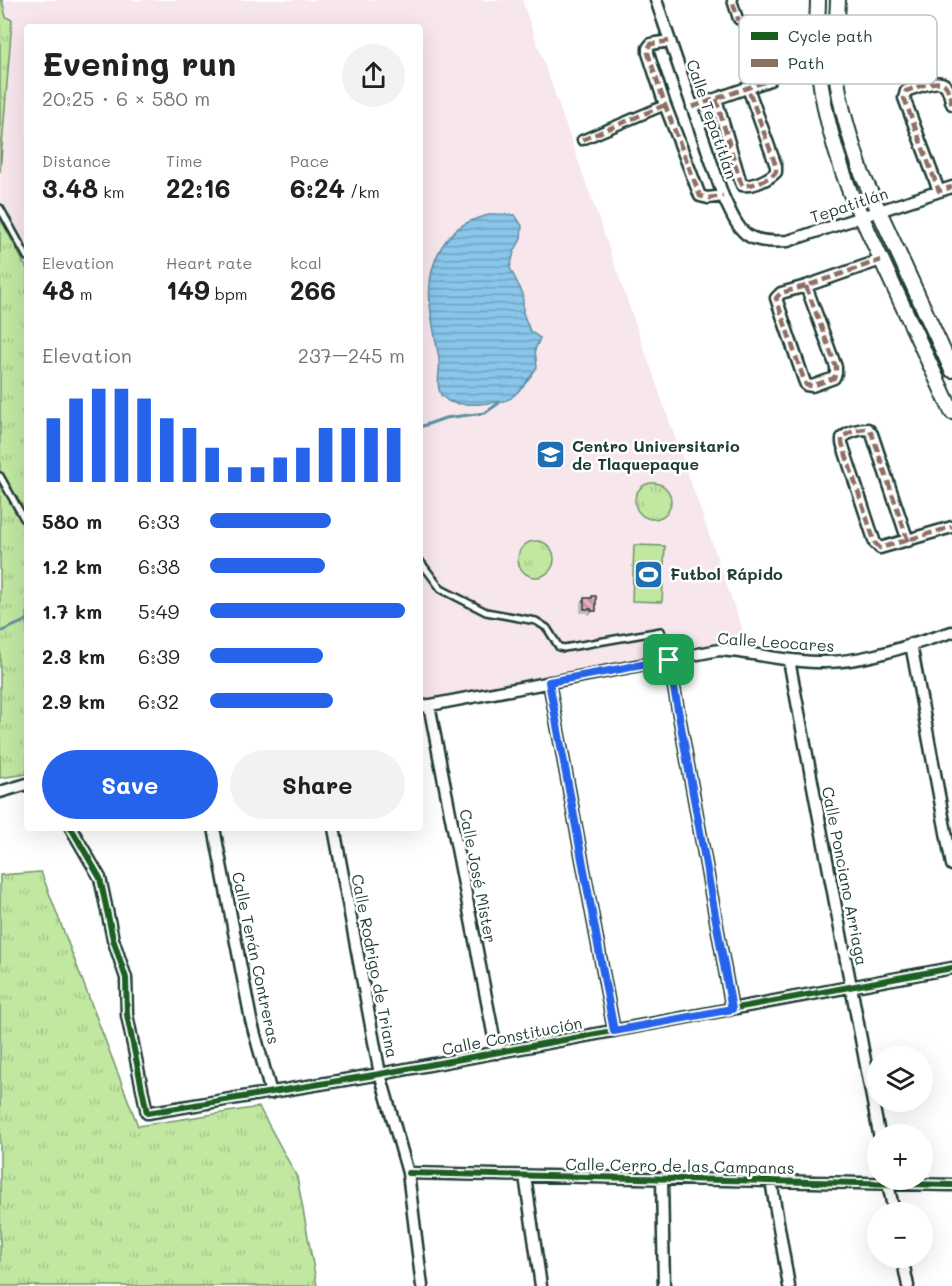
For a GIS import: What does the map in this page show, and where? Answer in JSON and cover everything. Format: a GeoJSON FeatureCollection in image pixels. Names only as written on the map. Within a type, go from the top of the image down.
{"type":"FeatureCollection","features":[{"type":"Feature","properties":{"kind":"street","name":"Calle Tepatitlán"},"geometry":{"type":"LineString","coordinates":[[656,0],[723,196],[735,223],[742,232],[753,239]]}},
{"type":"Feature","properties":{"kind":"street"},"geometry":{"type":"LineString","coordinates":[[732,0],[739,20]]}},
{"type":"Feature","properties":{"kind":"street"},"geometry":{"type":"LineString","coordinates":[[818,0],[818,15]]}},
{"type":"Feature","properties":{"kind":"street"},"geometry":{"type":"LineString","coordinates":[[837,15],[838,0]]}},
{"type":"Feature","properties":{"kind":"street"},"geometry":{"type":"LineString","coordinates":[[669,41],[651,44],[648,48],[665,105],[700,196],[708,198],[723,196]]}},
{"type":"Feature","properties":{"kind":"street"},"geometry":{"type":"LineString","coordinates":[[937,82],[946,86],[952,104]]}},
{"type":"Feature","properties":{"kind":"street"},"geometry":{"type":"LineString","coordinates":[[692,107],[759,84]]}},
{"type":"Feature","properties":{"kind":"street"},"geometry":{"type":"LineString","coordinates":[[821,84],[839,163],[861,218],[952,412]]}},
{"type":"Feature","properties":{"kind":"street"},"geometry":{"type":"LineString","coordinates":[[838,84],[862,174],[952,370]]}},
{"type":"Feature","properties":{"kind":"street"},"geometry":{"type":"LineString","coordinates":[[929,84],[906,91],[904,98],[939,191]]}},
{"type":"Feature","properties":{"kind":"street"},"geometry":{"type":"LineString","coordinates":[[716,99],[740,180],[742,184],[748,186],[772,176],[777,172],[777,166],[748,88]]}},
{"type":"Feature","properties":{"kind":"street"},"geometry":{"type":"LineString","coordinates":[[582,140],[665,105]]}},
{"type":"Feature","properties":{"kind":"street","name":"Tepatitlán"},"geometry":{"type":"LineString","coordinates":[[753,239],[770,242],[788,241],[952,186]]}},
{"type":"Feature","properties":{"kind":"street"},"geometry":{"type":"LineString","coordinates":[[807,286],[836,367],[834,378],[812,386],[806,385],[776,298],[781,293],[881,260]]}},
{"type":"Feature","properties":{"kind":"street"},"geometry":{"type":"LineString","coordinates":[[908,541],[872,434],[868,429],[847,434],[842,438],[842,443],[875,543],[880,548],[908,541],[952,527]]}},
{"type":"Feature","properties":{"kind":"street","name":"Calle Leocares"},"geometry":{"type":"LineString","coordinates":[[424,706],[718,650],[742,651],[789,660],[844,661],[952,632]]}},
{"type":"Feature","properties":{"kind":"street"},"geometry":{"type":"LineString","coordinates":[[911,644],[952,865]]}},
{"type":"Feature","properties":{"kind":"street"},"geometry":{"type":"LineString","coordinates":[[669,660],[732,1009]]}},
{"type":"Feature","properties":{"kind":"street","name":"Calle Ponciano Arriaga"},"geometry":{"type":"LineString","coordinates":[[789,660],[877,1124]]}},
{"type":"Feature","properties":{"kind":"street"},"geometry":{"type":"LineString","coordinates":[[549,682],[614,1031]]}},
{"type":"Feature","properties":{"kind":"street","name":"Calle José Mister"},"geometry":{"type":"LineString","coordinates":[[424,706],[497,1053]]}},
{"type":"Feature","properties":{"kind":"street"},"geometry":{"type":"LineString","coordinates":[[0,792],[24,785]]}},
{"type":"Feature","properties":{"kind":"street","name":"Calle Constitución"},"geometry":{"type":"LineString","coordinates":[[73,831],[100,878],[113,939],[126,978],[127,1015],[147,1113],[497,1053],[952,968]]}},
{"type":"Feature","properties":{"kind":"street","name":"Calle Terán Contreras"},"geometry":{"type":"LineString","coordinates":[[215,831],[251,1020],[271,1093]]}},
{"type":"Feature","properties":{"kind":"street","name":"Calle Rodrigo de Triana"},"geometry":{"type":"LineString","coordinates":[[335,831],[380,1074],[408,1173],[422,1286]]}},
{"type":"Feature","properties":{"kind":"street","name":"Calle Cerro de las Campanas"},"geometry":{"type":"LineString","coordinates":[[408,1173],[867,1181]]}},
{"type":"Feature","properties":{"kind":"street"},"geometry":{"type":"LineString","coordinates":[[525,1176],[541,1286]]}},
{"type":"Feature","properties":{"kind":"street"},"geometry":{"type":"LineString","coordinates":[[662,1179],[663,1286]]}},
{"type":"Feature","properties":{"kind":"street"},"geometry":{"type":"LineString","coordinates":[[771,1181],[789,1286]]}},
{"type":"Feature","properties":{"kind":"street","name":"Calle Cerro de las Campanas"},"geometry":{"type":"LineString","coordinates":[[933,1184],[952,1185]]}},
{"type":"Feature","properties":{"kind":"street"},"geometry":{"type":"LineString","coordinates":[[904,1268],[908,1286]]}},
{"type":"Feature","properties":{"kind":"lane"},"geometry":{"type":"LineString","coordinates":[[0,208],[24,252]]}},
{"type":"Feature","properties":{"kind":"lane"},"geometry":{"type":"LineString","coordinates":[[0,476],[24,519]]}},
{"type":"Feature","properties":{"kind":"lane"},"geometry":{"type":"LineString","coordinates":[[423,565],[441,589],[486,612],[536,621],[547,628],[559,647],[661,632],[669,660]]}},
{"type":"Feature","properties":{"kind":"shaded area","name":"Centro Universitario de Tlaquepaque"},"geometry":{"type":"Polygon","coordinates":[[[2,0],[522,0],[746,640],[730,641],[423,700],[423,24],[24,24],[24,263],[0,218],[0,172],[12,20],[6,17],[2,0]]]}},
{"type":"Feature","properties":{"kind":"green space"},"geometry":{"type":"Polygon","coordinates":[[[0,0],[2,0],[6,17],[12,20],[0,172],[0,0]]]}},
{"type":"Feature","properties":{"kind":"green space"},"geometry":{"type":"Polygon","coordinates":[[[0,218],[24,263],[24,774],[0,778],[0,218]]]}},
{"type":"Feature","properties":{"kind":"green space"},"geometry":{"type":"Polygon","coordinates":[[[653,483],[665,489],[671,501],[665,513],[653,519],[641,513],[635,501],[641,489],[653,483]]]}},
{"type":"Feature","properties":{"kind":"green space"},"geometry":{"type":"Polygon","coordinates":[[[536,541],[548,547],[554,559],[548,571],[536,577],[524,571],[518,559],[524,547],[536,541]]]}},
{"type":"Feature","properties":{"kind":"green space","name":"Futbol Rápido"},"geometry":{"type":"Polygon","coordinates":[[[634,545],[665,546],[662,602],[632,601],[634,545]]]}},
{"type":"Feature","properties":{"kind":"green space"},"geometry":{"type":"Polygon","coordinates":[[[41,872],[138,1126],[259,1107],[297,1177],[317,1286],[0,1286],[0,875],[41,872]]]}},
{"type":"Feature","properties":{"kind":"water"},"geometry":{"type":"Polygon","coordinates":[[[493,214],[515,215],[522,226],[521,239],[514,252],[510,268],[523,294],[523,313],[530,331],[540,338],[535,350],[537,367],[511,398],[480,404],[453,403],[441,395],[438,386],[439,359],[430,303],[431,275],[441,248],[457,229],[477,218],[493,214]]]}},
{"type":"Feature","properties":{"kind":"building"},"geometry":{"type":"Polygon","coordinates":[[[596,596],[596,611],[584,609],[584,598],[592,598],[596,596]]]}},
{"type":"Feature","properties":{"kind":"waterway"},"geometry":{"type":"LineString","coordinates":[[423,426],[445,418],[485,413],[499,403]]}},
{"type":"Feature","properties":{"kind":"waterway"},"geometry":{"type":"LineString","coordinates":[[0,632],[24,621]]}},
{"type":"Feature","properties":{"kind":"marked path"},"geometry":{"type":"LineString","coordinates":[[732,0],[739,20]]}},
{"type":"Feature","properties":{"kind":"marked path"},"geometry":{"type":"LineString","coordinates":[[669,41],[651,44],[648,48],[665,105],[700,196],[708,198],[723,196]]}},
{"type":"Feature","properties":{"kind":"marked path"},"geometry":{"type":"LineString","coordinates":[[937,83],[945,85],[952,104]]}},
{"type":"Feature","properties":{"kind":"marked path"},"geometry":{"type":"LineString","coordinates":[[692,107],[758,84]]}},
{"type":"Feature","properties":{"kind":"marked path"},"geometry":{"type":"LineString","coordinates":[[926,84],[906,91],[904,98],[939,191],[952,187]]}},
{"type":"Feature","properties":{"kind":"marked path"},"geometry":{"type":"LineString","coordinates":[[716,99],[742,185],[756,184],[773,175],[776,172],[776,166],[748,88]]}},
{"type":"Feature","properties":{"kind":"marked path"},"geometry":{"type":"LineString","coordinates":[[582,140],[665,105]]}},
{"type":"Feature","properties":{"kind":"marked path"},"geometry":{"type":"LineString","coordinates":[[806,286],[836,367],[834,378],[812,386],[806,385],[776,298],[781,293],[881,260]]}},
{"type":"Feature","properties":{"kind":"marked path"},"geometry":{"type":"LineString","coordinates":[[908,541],[872,434],[868,429],[847,434],[842,438],[842,443],[875,543],[880,548],[952,527]]}},
{"type":"Feature","properties":{"kind":"cycle path"},"geometry":{"type":"LineString","coordinates":[[73,831],[100,878],[113,939],[126,978],[127,1015],[147,1113],[380,1074],[952,968]]}},
{"type":"Feature","properties":{"kind":"cycle path"},"geometry":{"type":"LineString","coordinates":[[408,1173],[952,1185]]}},
{"type":"Feature","properties":{"kind":"place","name":"Centro Universitario de Tlaquepaque"},"geometry":{"type":"Point","coordinates":[551,455]}},
{"type":"Feature","properties":{"kind":"place","name":"Futbol Rápido"},"geometry":{"type":"Point","coordinates":[649,574]}},
{"type":"Feature","properties":{"kind":"route"},"geometry":{"type":"LineString","coordinates":[[669,660],[732,1009],[614,1031],[549,682],[669,660]]}}]}
